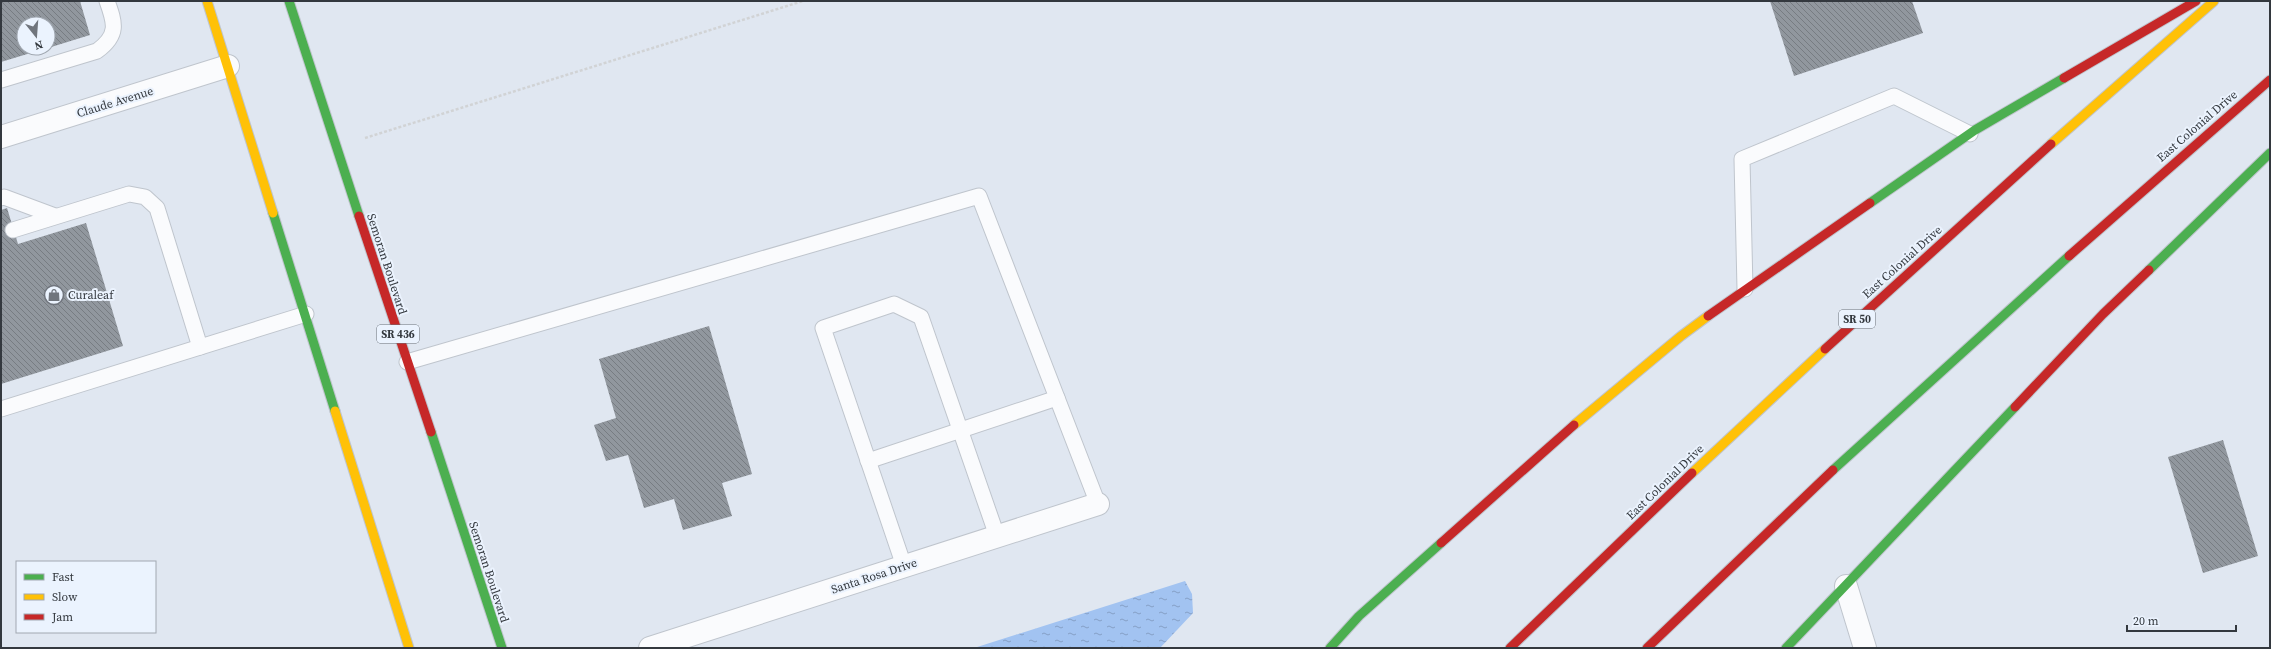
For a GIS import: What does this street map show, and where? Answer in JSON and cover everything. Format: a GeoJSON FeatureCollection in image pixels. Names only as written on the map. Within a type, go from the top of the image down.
{"type":"FeatureCollection","features":[{"type":"Feature","properties":{"kind":"main road"},"geometry":{"type":"LineString","coordinates":[[207,1],[306,314],[409,648]]}},
{"type":"Feature","properties":{"kind":"main road","name":"Semoran Boulevard"},"geometry":{"type":"LineString","coordinates":[[290,1],[336,147],[502,648]]}},
{"type":"Feature","properties":{"kind":"main road"},"geometry":{"type":"LineString","coordinates":[[1330,648],[1359,616],[1556,440],[1681,336],[1745,289],[1970,134],[2196,1]]}},
{"type":"Feature","properties":{"kind":"main road","name":"East Colonial Drive"},"geometry":{"type":"LineString","coordinates":[[1510,648],[1797,374],[2019,172],[2214,1]]}},
{"type":"Feature","properties":{"kind":"main road","name":"East Colonial Drive"},"geometry":{"type":"LineString","coordinates":[[1647,648],[1861,444],[2143,189],[2270,80]]}},
{"type":"Feature","properties":{"kind":"main road"},"geometry":{"type":"LineString","coordinates":[[1786,648],[2103,314],[2270,153]]}},
{"type":"Feature","properties":{"kind":"street","name":"Claude Avenue"},"geometry":{"type":"LineString","coordinates":[[1,137],[228,66]]}},
{"type":"Feature","properties":{"kind":"street","name":"Santa Rosa Drive"},"geometry":{"type":"LineString","coordinates":[[650,648],[1098,504]]}},
{"type":"Feature","properties":{"kind":"street"},"geometry":{"type":"LineString","coordinates":[[1846,586],[1865,648]]}},
{"type":"Feature","properties":{"kind":"lane"},"geometry":{"type":"LineString","coordinates":[[1,80],[97,51],[105,46],[114,31],[114,21],[107,1]]}},
{"type":"Feature","properties":{"kind":"lane"},"geometry":{"type":"LineString","coordinates":[[1745,289],[1742,159],[1894,96],[1970,134]]}},
{"type":"Feature","properties":{"kind":"lane"},"geometry":{"type":"LineString","coordinates":[[13,230],[129,194],[145,197],[157,208],[200,347]]}},
{"type":"Feature","properties":{"kind":"lane"},"geometry":{"type":"LineString","coordinates":[[407,362],[979,196],[1098,504]]}},
{"type":"Feature","properties":{"kind":"lane"},"geometry":{"type":"LineString","coordinates":[[1,198],[4,197],[55,216]]}},
{"type":"Feature","properties":{"kind":"lane"},"geometry":{"type":"LineString","coordinates":[[904,566],[823,328],[894,304],[921,317],[997,536]]}},
{"type":"Feature","properties":{"kind":"lane"},"geometry":{"type":"LineString","coordinates":[[1,409],[306,314]]}},
{"type":"Feature","properties":{"kind":"lane"},"geometry":{"type":"LineString","coordinates":[[868,461],[1057,398]]}},
{"type":"Feature","properties":{"kind":"path"},"geometry":{"type":"LineString","coordinates":[[336,147],[803,1]]}},
{"type":"Feature","properties":{"kind":"water"},"geometry":{"type":"Polygon","coordinates":[[[1185,581],[1192,594],[1193,613],[1160,648],[974,648],[1185,581]]]}},
{"type":"Feature","properties":{"kind":"building"},"geometry":{"type":"Polygon","coordinates":[[[1,1],[80,1],[90,35],[56,46],[56,16],[16,16],[16,56],[21,56],[1,62],[1,1]]]}},
{"type":"Feature","properties":{"kind":"building"},"geometry":{"type":"Polygon","coordinates":[[[1770,1],[1912,1],[1923,33],[1794,76],[1770,1]]]}},
{"type":"Feature","properties":{"kind":"building","name":"Curaleaf"},"geometry":{"type":"Polygon","coordinates":[[[7,208],[18,244],[86,223],[123,346],[1,384],[1,210],[7,208]]]}},
{"type":"Feature","properties":{"kind":"building"},"geometry":{"type":"Polygon","coordinates":[[[709,326],[752,474],[722,483],[732,516],[683,530],[674,499],[644,508],[628,455],[606,461],[594,425],[616,418],[599,359],[709,326]]]}},
{"type":"Feature","properties":{"kind":"building"},"geometry":{"type":"Polygon","coordinates":[[[2223,440],[2258,556],[2203,573],[2168,457],[2223,440]]]}},
{"type":"Feature","properties":{"kind":"traffic: fast"},"geometry":{"type":"LineString","coordinates":[[289,1],[359,216]]}},
{"type":"Feature","properties":{"kind":"traffic: fast"},"geometry":{"type":"LineString","coordinates":[[1870,203],[1975,130],[2064,78]]}},
{"type":"Feature","properties":{"kind":"traffic: fast"},"geometry":{"type":"LineString","coordinates":[[2149,270],[2270,153]]}},
{"type":"Feature","properties":{"kind":"traffic: fast"},"geometry":{"type":"LineString","coordinates":[[273,213],[335,411]]}},
{"type":"Feature","properties":{"kind":"traffic: fast"},"geometry":{"type":"LineString","coordinates":[[1833,470],[2069,256]]}},
{"type":"Feature","properties":{"kind":"traffic: fast"},"geometry":{"type":"LineString","coordinates":[[1786,648],[2015,407]]}},
{"type":"Feature","properties":{"kind":"traffic: fast"},"geometry":{"type":"LineString","coordinates":[[431,432],[502,648]]}},
{"type":"Feature","properties":{"kind":"traffic: fast"},"geometry":{"type":"LineString","coordinates":[[1330,648],[1359,616],[1441,543]]}},
{"type":"Feature","properties":{"kind":"traffic: slow"},"geometry":{"type":"LineString","coordinates":[[207,1],[273,213]]}},
{"type":"Feature","properties":{"kind":"traffic: slow"},"geometry":{"type":"LineString","coordinates":[[2051,144],[2214,1]]}},
{"type":"Feature","properties":{"kind":"traffic: slow"},"geometry":{"type":"LineString","coordinates":[[1574,425],[1681,336],[1708,316]]}},
{"type":"Feature","properties":{"kind":"traffic: slow"},"geometry":{"type":"LineString","coordinates":[[1692,473],[1825,349]]}},
{"type":"Feature","properties":{"kind":"traffic: slow"},"geometry":{"type":"LineString","coordinates":[[335,411],[409,648]]}},
{"type":"Feature","properties":{"kind":"traffic: jam"},"geometry":{"type":"LineString","coordinates":[[2064,78],[2196,1]]}},
{"type":"Feature","properties":{"kind":"traffic: jam"},"geometry":{"type":"LineString","coordinates":[[2069,256],[2270,80]]}},
{"type":"Feature","properties":{"kind":"traffic: jam"},"geometry":{"type":"LineString","coordinates":[[1825,349],[2051,144]]}},
{"type":"Feature","properties":{"kind":"traffic: jam"},"geometry":{"type":"LineString","coordinates":[[1708,316],[1870,203]]}},
{"type":"Feature","properties":{"kind":"traffic: jam"},"geometry":{"type":"LineString","coordinates":[[359,216],[431,432]]}},
{"type":"Feature","properties":{"kind":"traffic: jam"},"geometry":{"type":"LineString","coordinates":[[2015,407],[2103,314],[2149,270]]}},
{"type":"Feature","properties":{"kind":"traffic: jam"},"geometry":{"type":"LineString","coordinates":[[1441,543],[1574,425]]}},
{"type":"Feature","properties":{"kind":"traffic: jam"},"geometry":{"type":"LineString","coordinates":[[1647,648],[1833,470]]}},
{"type":"Feature","properties":{"kind":"traffic: jam"},"geometry":{"type":"LineString","coordinates":[[1510,648],[1692,473]]}},
{"type":"Feature","properties":{"kind":"place","name":"Curaleaf"},"geometry":{"type":"Point","coordinates":[54,295]}}]}
